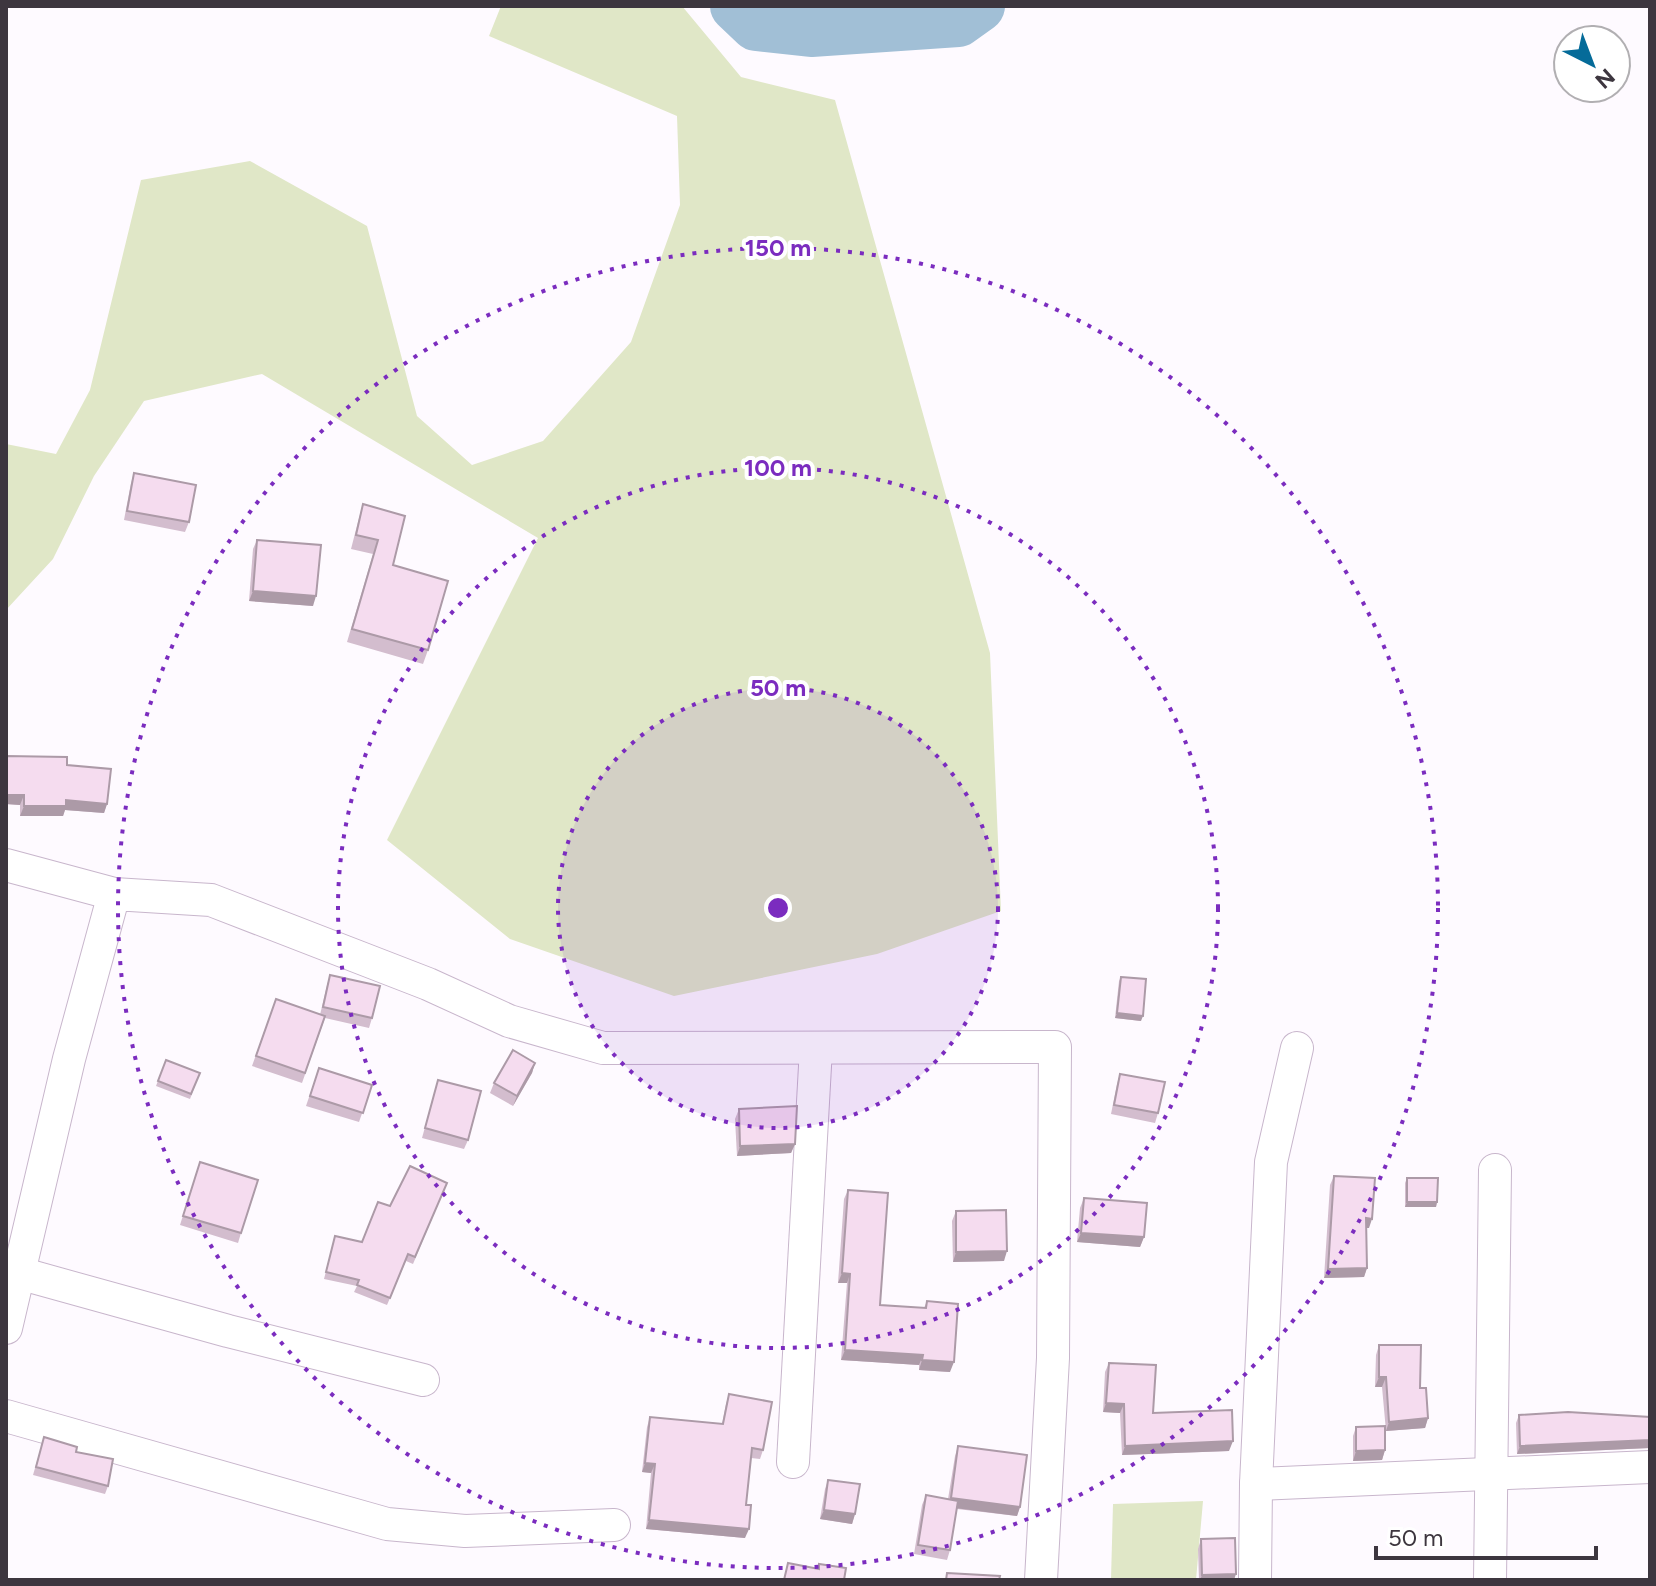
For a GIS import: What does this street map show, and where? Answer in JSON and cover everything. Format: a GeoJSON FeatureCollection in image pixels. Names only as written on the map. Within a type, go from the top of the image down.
{"type":"FeatureCollection","features":[{"type":"Feature","properties":{"kind":"street"},"geometry":{"type":"LineString","coordinates":[[6,865],[114,894],[211,900],[428,984],[509,1021],[603,1048],[1055,1047],[1053,1358],[1041,1580]]}},
{"type":"Feature","properties":{"kind":"street"},"geometry":{"type":"LineString","coordinates":[[6,1328],[69,1059],[114,894]]}},
{"type":"Feature","properties":{"kind":"street"},"geometry":{"type":"LineString","coordinates":[[793,1462],[816,1048]]}},
{"type":"Feature","properties":{"kind":"street"},"geometry":{"type":"LineString","coordinates":[[1255,1580],[1256,1484],[1271,1162],[1297,1048]]}},
{"type":"Feature","properties":{"kind":"street"},"geometry":{"type":"LineString","coordinates":[[1490,1580],[1495,1170]]}},
{"type":"Feature","properties":{"kind":"street"},"geometry":{"type":"LineString","coordinates":[[19,1273],[228,1331],[423,1380]]}},
{"type":"Feature","properties":{"kind":"street"},"geometry":{"type":"LineString","coordinates":[[6,1416],[387,1524],[465,1531],[614,1525]]}},
{"type":"Feature","properties":{"kind":"street"},"geometry":{"type":"LineString","coordinates":[[1256,1484],[1650,1467]]}},
{"type":"Feature","properties":{"kind":"green space"},"geometry":{"type":"Polygon","coordinates":[[[501,6],[682,6],[741,77],[835,100],[990,653],[1001,911],[877,954],[674,996],[510,939],[387,840],[538,538],[262,374],[144,401],[94,476],[53,559],[6,610],[6,444],[56,454],[90,390],[141,180],[250,161],[367,226],[417,416],[472,465],[543,441],[631,342],[680,205],[677,116],[489,36],[501,6]]]}},
{"type":"Feature","properties":{"kind":"green space"},"geometry":{"type":"Polygon","coordinates":[[[1203,1501],[1196,1580],[1111,1580],[1113,1504],[1203,1501]]]}},
{"type":"Feature","properties":{"kind":"building"},"geometry":{"type":"Polygon","coordinates":[[[134,473],[196,485],[189,522],[127,511],[134,473]]]}},
{"type":"Feature","properties":{"kind":"building"},"geometry":{"type":"Polygon","coordinates":[[[363,504],[405,516],[393,565],[448,581],[428,650],[352,629],[378,540],[356,535],[363,504]]]}},
{"type":"Feature","properties":{"kind":"building"},"geometry":{"type":"Polygon","coordinates":[[[257,540],[321,545],[316,596],[253,591],[257,540]]]}},
{"type":"Feature","properties":{"kind":"building"},"geometry":{"type":"Polygon","coordinates":[[[6,756],[67,757],[67,765],[111,769],[107,804],[66,800],[66,806],[24,806],[24,795],[6,795],[6,756]]]}},
{"type":"Feature","properties":{"kind":"building"},"geometry":{"type":"Polygon","coordinates":[[[330,975],[380,986],[372,1018],[323,1007],[330,975]]]}},
{"type":"Feature","properties":{"kind":"building"},"geometry":{"type":"Polygon","coordinates":[[[1121,977],[1146,979],[1143,1016],[1117,1013],[1121,977]]]}},
{"type":"Feature","properties":{"kind":"building"},"geometry":{"type":"Polygon","coordinates":[[[276,999],[325,1016],[305,1073],[256,1056],[276,999]]]}},
{"type":"Feature","properties":{"kind":"building"},"geometry":{"type":"Polygon","coordinates":[[[513,1050],[535,1063],[517,1096],[494,1083],[513,1050]]]}},
{"type":"Feature","properties":{"kind":"building"},"geometry":{"type":"Polygon","coordinates":[[[166,1060],[200,1073],[191,1094],[158,1081],[166,1060]]]}},
{"type":"Feature","properties":{"kind":"building"},"geometry":{"type":"Polygon","coordinates":[[[319,1068],[372,1085],[363,1113],[310,1096],[319,1068]]]}},
{"type":"Feature","properties":{"kind":"building"},"geometry":{"type":"Polygon","coordinates":[[[1120,1074],[1165,1082],[1158,1113],[1114,1105],[1120,1074]]]}},
{"type":"Feature","properties":{"kind":"building"},"geometry":{"type":"Polygon","coordinates":[[[438,1080],[481,1091],[468,1140],[425,1128],[438,1080]]]}},
{"type":"Feature","properties":{"kind":"building"},"geometry":{"type":"Polygon","coordinates":[[[797,1106],[795,1144],[740,1146],[739,1109],[797,1106]]]}},
{"type":"Feature","properties":{"kind":"building"},"geometry":{"type":"Polygon","coordinates":[[[200,1162],[258,1180],[241,1233],[183,1216],[200,1162]]]}},
{"type":"Feature","properties":{"kind":"building"},"geometry":{"type":"Polygon","coordinates":[[[410,1166],[447,1183],[415,1257],[408,1254],[390,1298],[357,1285],[359,1280],[326,1272],[335,1236],[362,1242],[378,1202],[390,1206],[410,1166]]]}},
{"type":"Feature","properties":{"kind":"building"},"geometry":{"type":"Polygon","coordinates":[[[1334,1176],[1375,1178],[1372,1219],[1366,1218],[1367,1268],[1328,1269],[1334,1176]]]}},
{"type":"Feature","properties":{"kind":"building"},"geometry":{"type":"Polygon","coordinates":[[[1407,1178],[1438,1178],[1437,1202],[1407,1202],[1407,1178]]]}},
{"type":"Feature","properties":{"kind":"building"},"geometry":{"type":"Polygon","coordinates":[[[848,1190],[888,1193],[880,1305],[926,1308],[927,1301],[958,1304],[954,1362],[922,1360],[923,1355],[845,1350],[850,1274],[842,1273],[848,1190]]]}},
{"type":"Feature","properties":{"kind":"building"},"geometry":{"type":"Polygon","coordinates":[[[1084,1198],[1147,1203],[1144,1237],[1081,1233],[1084,1198]]]}},
{"type":"Feature","properties":{"kind":"building"},"geometry":{"type":"Polygon","coordinates":[[[1006,1210],[1007,1251],[956,1252],[956,1211],[1006,1210]]]}},
{"type":"Feature","properties":{"kind":"building"},"geometry":{"type":"Polygon","coordinates":[[[1379,1345],[1421,1345],[1420,1388],[1426,1388],[1428,1418],[1389,1422],[1386,1377],[1379,1377],[1379,1345]]]}},
{"type":"Feature","properties":{"kind":"building"},"geometry":{"type":"Polygon","coordinates":[[[1109,1363],[1156,1365],[1153,1413],[1232,1410],[1233,1441],[1125,1446],[1124,1404],[1106,1403],[1109,1363]]]}},
{"type":"Feature","properties":{"kind":"building"},"geometry":{"type":"Polygon","coordinates":[[[729,1394],[772,1402],[763,1450],[752,1448],[746,1505],[751,1505],[749,1529],[649,1520],[655,1464],[645,1463],[650,1417],[723,1424],[729,1394]]]}},
{"type":"Feature","properties":{"kind":"building"},"geometry":{"type":"Polygon","coordinates":[[[1568,1412],[1650,1417],[1650,1440],[1520,1446],[1519,1415],[1568,1412]]]}},
{"type":"Feature","properties":{"kind":"building"},"geometry":{"type":"Polygon","coordinates":[[[1385,1426],[1385,1450],[1356,1451],[1356,1427],[1385,1426]]]}},
{"type":"Feature","properties":{"kind":"building"},"geometry":{"type":"Polygon","coordinates":[[[44,1437],[77,1447],[76,1452],[113,1459],[108,1486],[36,1467],[44,1437]]]}},
{"type":"Feature","properties":{"kind":"building"},"geometry":{"type":"Polygon","coordinates":[[[958,1446],[1027,1455],[1020,1507],[951,1498],[958,1446]]]}},
{"type":"Feature","properties":{"kind":"building"},"geometry":{"type":"Polygon","coordinates":[[[828,1480],[860,1484],[855,1514],[824,1510],[828,1480]]]}},
{"type":"Feature","properties":{"kind":"building"},"geometry":{"type":"Polygon","coordinates":[[[926,1495],[958,1501],[950,1550],[918,1545],[926,1495]]]}},
{"type":"Feature","properties":{"kind":"building"},"geometry":{"type":"Polygon","coordinates":[[[1235,1538],[1236,1574],[1202,1575],[1201,1539],[1235,1538]]]}},
{"type":"Feature","properties":{"kind":"building"},"geometry":{"type":"Polygon","coordinates":[[[788,1563],[819,1569],[819,1564],[846,1568],[844,1580],[784,1580],[788,1563]]]}},
{"type":"Feature","properties":{"kind":"building"},"geometry":{"type":"Polygon","coordinates":[[[947,1573],[1000,1576],[999,1580],[946,1580],[947,1573]]]}},
{"type":"Feature","properties":{"kind":"waterway"},"geometry":{"type":"LineString","coordinates":[[736,6],[756,25],[811,31],[958,21],[979,6]]}}]}
